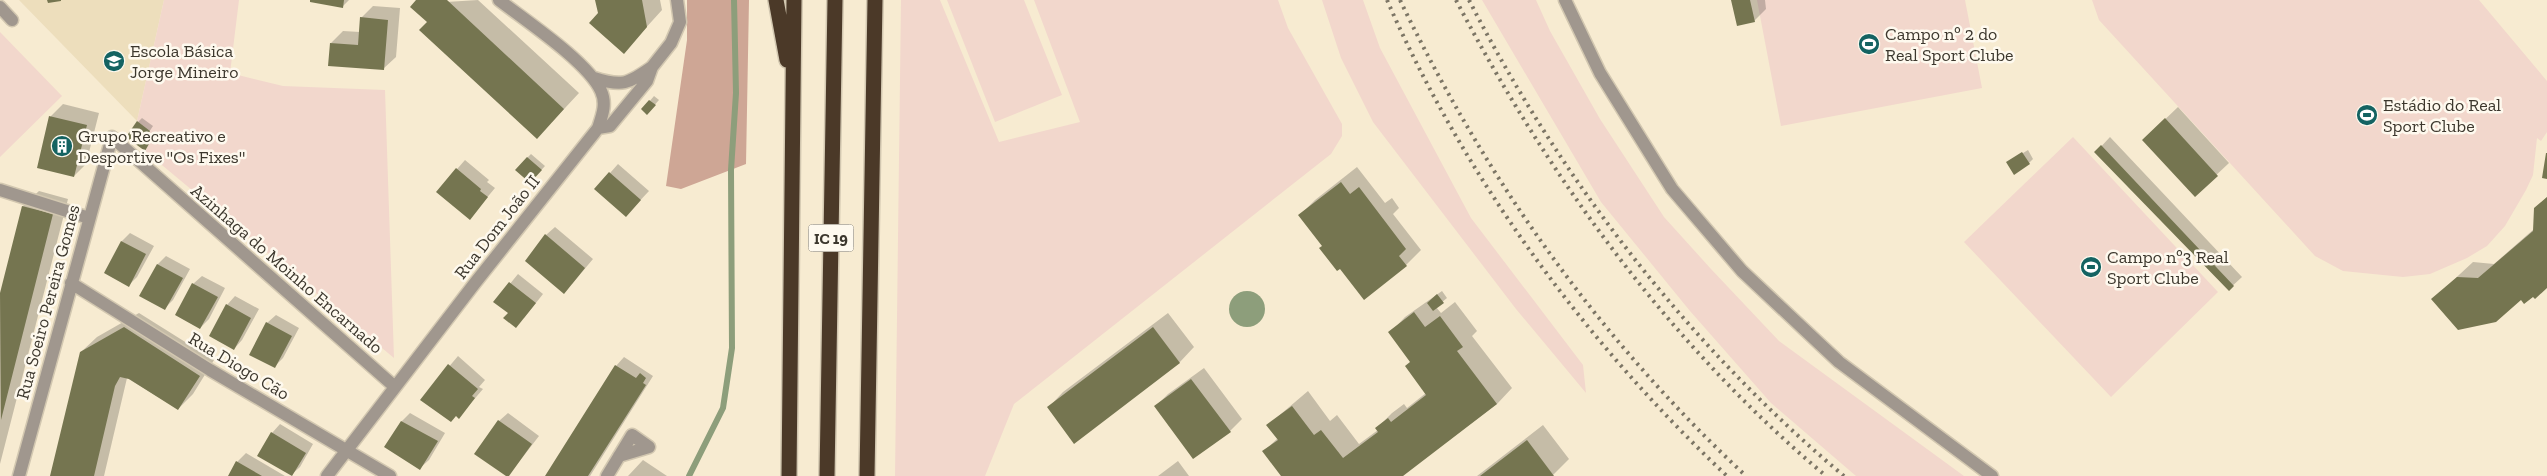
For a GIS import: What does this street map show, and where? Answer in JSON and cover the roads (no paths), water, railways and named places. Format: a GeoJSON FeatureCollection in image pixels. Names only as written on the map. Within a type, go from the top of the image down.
{"type":"FeatureCollection","features":[{"type":"Feature","properties":{"kind":"highway"},"geometry":{"type":"LineString","coordinates":[[776,0],[793,93]]}},
{"type":"Feature","properties":{"kind":"highway","name":"IC 19"},"geometry":{"type":"LineString","coordinates":[[789,476],[794,0]]}},
{"type":"Feature","properties":{"kind":"highway","name":"IC 19"},"geometry":{"type":"LineString","coordinates":[[827,476],[834,0]]}},
{"type":"Feature","properties":{"kind":"highway"},"geometry":{"type":"LineString","coordinates":[[867,476],[875,0]]}},
{"type":"Feature","properties":{"kind":"street"},"geometry":{"type":"LineString","coordinates":[[499,0],[594,78],[602,93],[604,109],[598,128]]}},
{"type":"Feature","properties":{"kind":"street","name":"Rua Dom João II"},"geometry":{"type":"LineString","coordinates":[[327,476],[598,128],[610,126],[647,81],[652,67],[671,43],[680,22],[677,0]]}},
{"type":"Feature","properties":{"kind":"street"},"geometry":{"type":"LineString","coordinates":[[1565,0],[1600,72],[1672,189],[1742,271],[1839,362],[1992,476]]}},
{"type":"Feature","properties":{"kind":"street"},"geometry":{"type":"LineString","coordinates":[[0,7],[12,20]]}},
{"type":"Feature","properties":{"kind":"street"},"geometry":{"type":"LineString","coordinates":[[594,78],[615,85],[632,81],[652,67]]}},
{"type":"Feature","properties":{"kind":"street","name":"Azinhaga do Moinho Encarnado"},"geometry":{"type":"LineString","coordinates":[[112,137],[395,388]]}},
{"type":"Feature","properties":{"kind":"street","name":"Rua Soeiro Pereira Gomes"},"geometry":{"type":"LineString","coordinates":[[19,476],[112,137]]}},
{"type":"Feature","properties":{"kind":"street"},"geometry":{"type":"LineString","coordinates":[[0,190],[89,218]]}},
{"type":"Feature","properties":{"kind":"street","name":"Rua Diogo Cão"},"geometry":{"type":"LineString","coordinates":[[71,283],[390,476]]}},
{"type":"Feature","properties":{"kind":"street"},"geometry":{"type":"LineString","coordinates":[[607,476],[619,456]]}},
{"type":"Feature","properties":{"kind":"waterway"},"geometry":{"type":"LineString","coordinates":[[689,476],[723,408],[732,348],[731,170],[736,93],[734,0]]}},
{"type":"Feature","properties":{"kind":"railway"},"geometry":{"type":"LineString","coordinates":[[1387,0],[1418,66],[1453,131],[1533,255],[1625,371],[1675,425],[1727,476]]}},
{"type":"Feature","properties":{"kind":"railway"},"geometry":{"type":"LineString","coordinates":[[1400,0],[1434,67],[1470,131],[1509,194],[1550,254],[1595,313],[1642,369],[1692,424],[1746,476]]}},
{"type":"Feature","properties":{"kind":"railway"},"geometry":{"type":"LineString","coordinates":[[1456,0],[1492,66],[1531,131],[1573,195],[1618,256],[1665,315],[1716,372],[1769,426],[1826,476]]}},
{"type":"Feature","properties":{"kind":"railway"},"geometry":{"type":"LineString","coordinates":[[1469,0],[1505,67],[1545,132],[1587,195],[1633,257],[1681,316],[1733,372],[1787,426],[1844,476]]}},
{"type":"Feature","properties":{"kind":"place","name":"Campo nº 2 do Real Sport Clube"},"geometry":{"type":"Point","coordinates":[1869,44]}},
{"type":"Feature","properties":{"kind":"place","name":"Escola Básica Jorge Mineiro"},"geometry":{"type":"Point","coordinates":[114,61]}},
{"type":"Feature","properties":{"kind":"place","name":"Estádio do Real Sport Clube"},"geometry":{"type":"Point","coordinates":[2367,115]}},
{"type":"Feature","properties":{"kind":"place","name":"Grupo Recreativo e Desportive \"Os Fixes\""},"geometry":{"type":"Point","coordinates":[62,146]}},
{"type":"Feature","properties":{"kind":"place","name":"Campo nº3 Real Sport Clube"},"geometry":{"type":"Point","coordinates":[2091,267]}}]}
